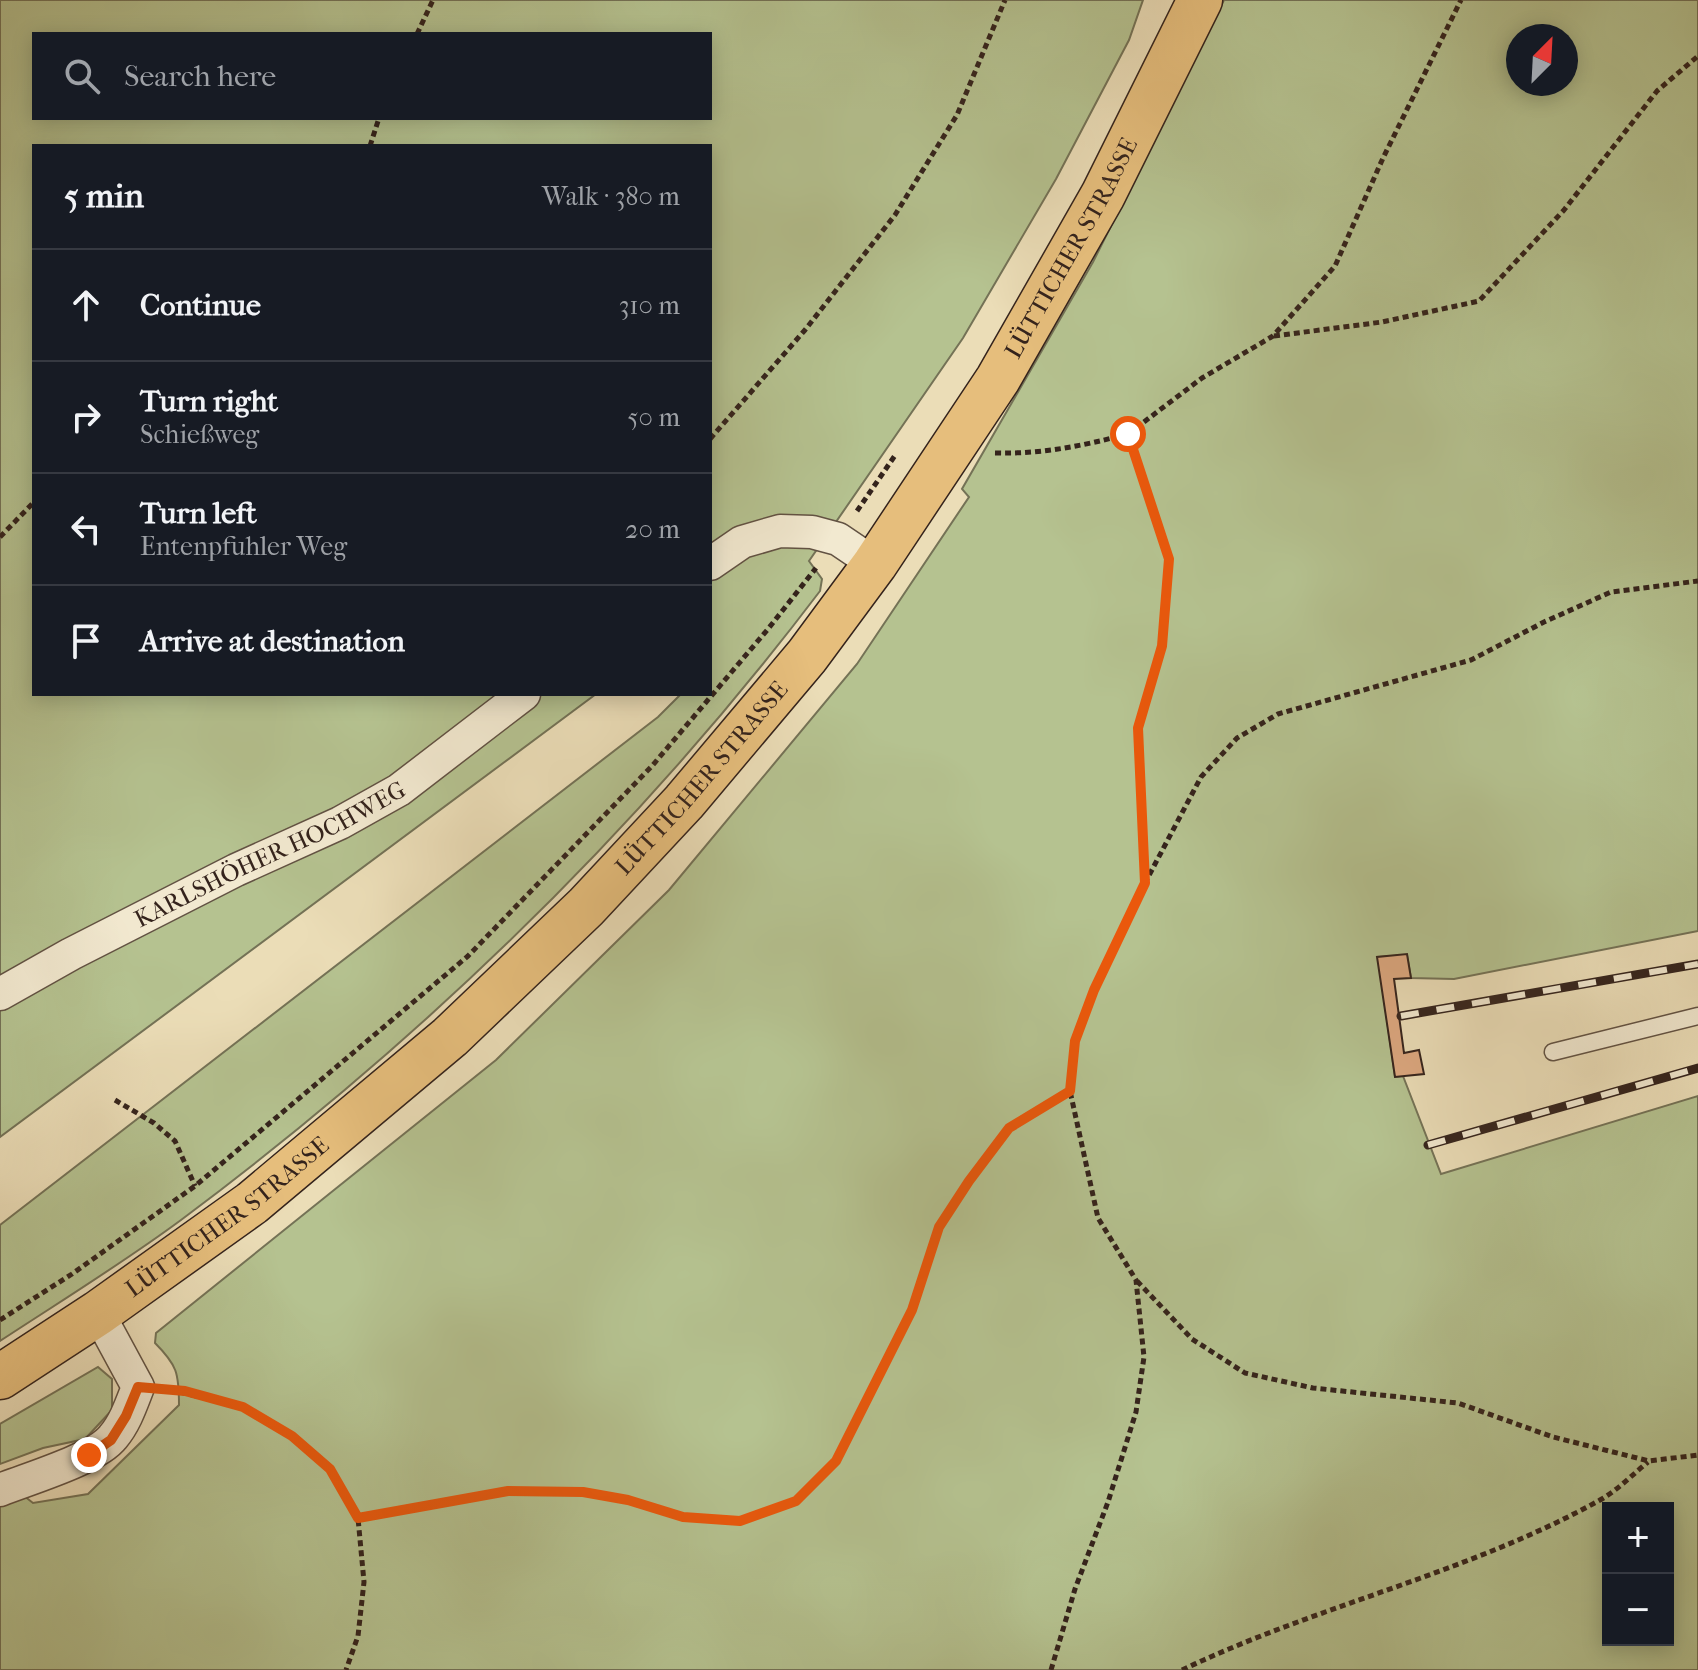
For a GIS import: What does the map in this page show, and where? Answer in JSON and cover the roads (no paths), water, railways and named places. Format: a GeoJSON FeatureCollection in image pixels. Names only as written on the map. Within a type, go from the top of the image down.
{"type":"FeatureCollection","features":[{"type":"Feature","properties":{"kind":"main road","name":"LÜTTICHER STRASSE"},"geometry":{"type":"LineString","coordinates":[[0,1377],[98,1313],[252,1203],[450,1037],[586,907],[684,802],[807,656],[875,564],[998,379],[1103,195],[1200,0]]}},
{"type":"Feature","properties":{"kind":"street"},"geometry":{"type":"LineString","coordinates":[[712,563],[742,542],[780,531],[812,532],[838,539],[875,564]]}},
{"type":"Feature","properties":{"kind":"street","name":"KARLSHÖHER HOCHWEG"},"geometry":{"type":"LineString","coordinates":[[0,994],[153,912],[340,823],[399,790],[521,696]]}},
{"type":"Feature","properties":{"kind":"street"},"geometry":{"type":"LineString","coordinates":[[0,1490],[89,1455],[111,1440],[126,1416],[138,1387],[98,1313]]}},
{"type":"Feature","properties":{"kind":"lane"},"geometry":{"type":"LineString","coordinates":[[1553,1052],[1698,1016]]}},
{"type":"Feature","properties":{"kind":"railway"},"geometry":{"type":"LineString","coordinates":[[1401,1016],[1698,964]]}},
{"type":"Feature","properties":{"kind":"railway"},"geometry":{"type":"LineString","coordinates":[[1428,1145],[1698,1068]]}}]}
